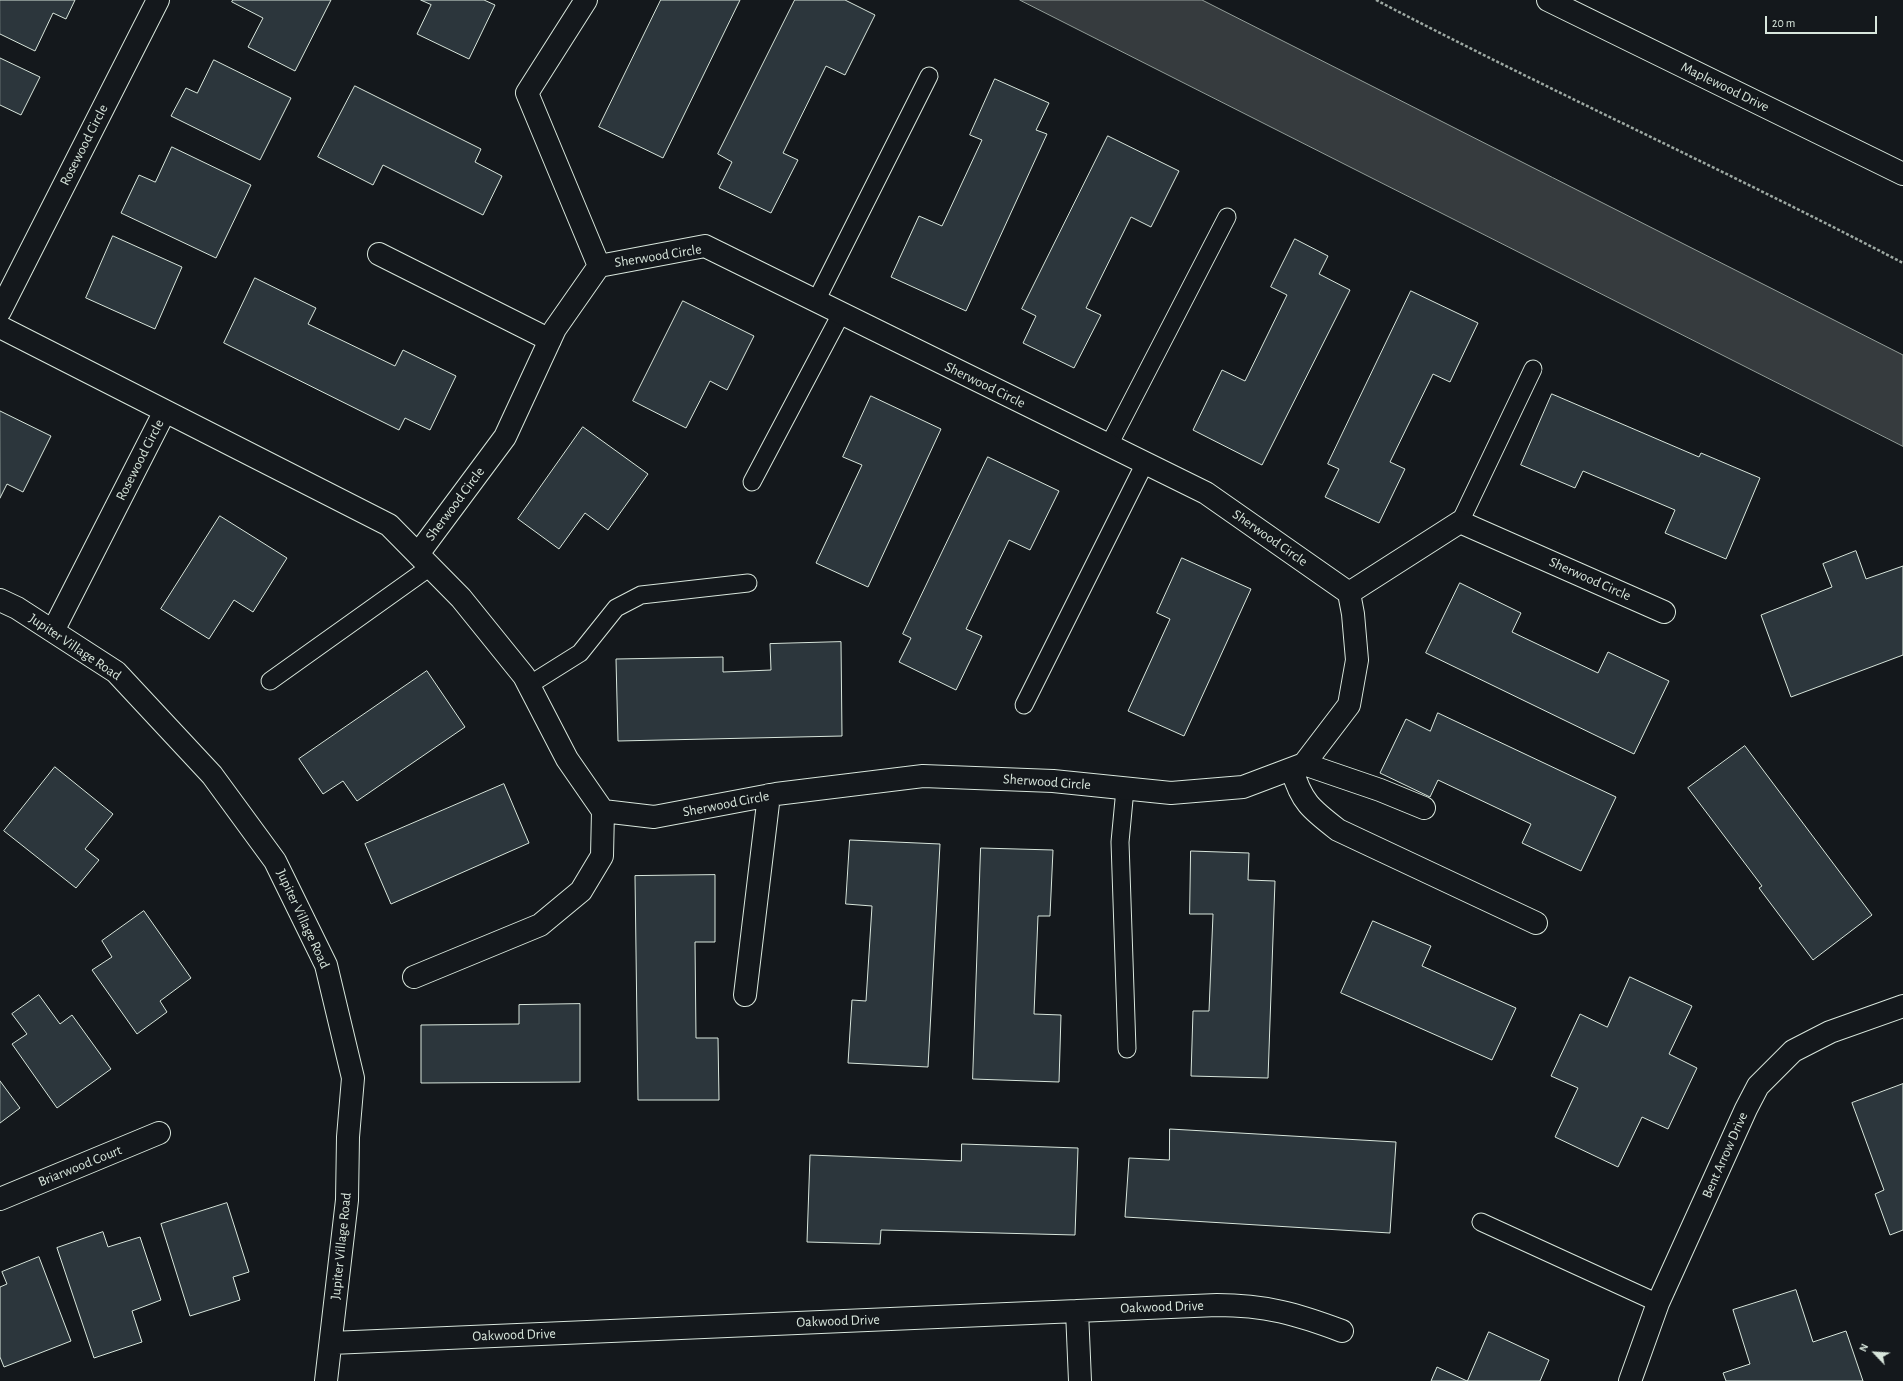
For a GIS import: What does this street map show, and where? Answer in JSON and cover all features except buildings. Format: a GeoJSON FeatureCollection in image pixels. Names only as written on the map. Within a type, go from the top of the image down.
{"type":"FeatureCollection","features":[{"type":"Feature","properties":{"kind":"street","name":"Rosewood Circle"},"geometry":{"type":"LineString","coordinates":[[0,311],[158,0]]}},
{"type":"Feature","properties":{"kind":"street","name":"Sherwood Circle"},"geometry":{"type":"LineString","coordinates":[[586,0],[526,93],[599,266]]}},
{"type":"Feature","properties":{"kind":"street","name":"Maplewood Drive"},"geometry":{"type":"LineString","coordinates":[[1548,0],[1903,174]]}},
{"type":"Feature","properties":{"kind":"street","name":"Sherwood Circle"},"geometry":{"type":"LineString","coordinates":[[424,560],[505,437],[555,329],[599,266],[705,246],[1206,493],[1349,593]]}},
{"type":"Feature","properties":{"kind":"street"},"geometry":{"type":"LineString","coordinates":[[379,254],[550,340]]}},
{"type":"Feature","properties":{"kind":"street","name":"Rosewood Circle"},"geometry":{"type":"LineString","coordinates":[[0,327],[165,411],[53,631]]}},
{"type":"Feature","properties":{"kind":"street","name":"Sherwood Circle"},"geometry":{"type":"LineString","coordinates":[[165,411],[389,525],[461,598],[524,676],[567,759],[602,811],[654,817],[769,795],[923,776],[1053,781],[1171,793],[1243,787],[1298,766]]}},
{"type":"Feature","properties":{"kind":"street","name":"Sherwood Circle"},"geometry":{"type":"LineString","coordinates":[[1460,522],[1664,612]]}},
{"type":"Feature","properties":{"kind":"street"},"geometry":{"type":"LineString","coordinates":[[1460,522],[1349,593],[1354,614],[1357,660],[1349,705],[1298,766],[1298,789],[1312,810],[1338,830],[1536,923]]}},
{"type":"Feature","properties":{"kind":"street","name":"Jupiter Village Road"},"geometry":{"type":"LineString","coordinates":[[0,600],[17,608],[116,672],[212,775],[275,861],[326,965],[353,1078],[348,1137],[347,1200],[326,1381]]}},
{"type":"Feature","properties":{"kind":"street"},"geometry":{"type":"LineString","coordinates":[[1298,766],[1380,790],[1424,808]]}},
{"type":"Feature","properties":{"kind":"street"},"geometry":{"type":"LineString","coordinates":[[745,995],[769,795]]}},
{"type":"Feature","properties":{"kind":"street"},"geometry":{"type":"LineString","coordinates":[[414,976],[540,925],[581,891],[602,856],[602,811]]}},
{"type":"Feature","properties":{"kind":"street","name":"Bent Arrow Drive"},"geometry":{"type":"LineString","coordinates":[[1630,1381],[1658,1303],[1746,1109],[1758,1086],[1793,1051],[1830,1032],[1903,1006]]}},
{"type":"Feature","properties":{"kind":"street","name":"Briarwood Court"},"geometry":{"type":"LineString","coordinates":[[0,1199],[159,1133]]}},
{"type":"Feature","properties":{"kind":"street","name":"Oakwood Drive"},"geometry":{"type":"LineString","coordinates":[[331,1343],[1216,1305],[1246,1305],[1275,1309],[1304,1317],[1342,1331]]}},
{"type":"Feature","properties":{"kind":"street"},"geometry":{"type":"LineString","coordinates":[[1077,1311],[1080,1381]]}},
{"type":"Feature","properties":{"kind":"lane"},"geometry":{"type":"LineString","coordinates":[[816,301],[929,76]]}},
{"type":"Feature","properties":{"kind":"lane"},"geometry":{"type":"LineString","coordinates":[[1109,445],[1227,217]]}},
{"type":"Feature","properties":{"kind":"lane"},"geometry":{"type":"LineString","coordinates":[[752,482],[841,314]]}},
{"type":"Feature","properties":{"kind":"lane"},"geometry":{"type":"LineString","coordinates":[[1460,522],[1533,369]]}},
{"type":"Feature","properties":{"kind":"lane"},"geometry":{"type":"LineString","coordinates":[[1024,705],[1145,463]]}},
{"type":"Feature","properties":{"kind":"lane"},"geometry":{"type":"LineString","coordinates":[[270,682],[424,560]]}},
{"type":"Feature","properties":{"kind":"lane"},"geometry":{"type":"LineString","coordinates":[[529,685],[580,653],[616,608],[641,595],[748,583]]}},
{"type":"Feature","properties":{"kind":"lane"},"geometry":{"type":"LineString","coordinates":[[1125,788],[1120,842],[1127,1049]]}},
{"type":"Feature","properties":{"kind":"lane"},"geometry":{"type":"LineString","coordinates":[[1481,1222],[1658,1303]]}},
{"type":"Feature","properties":{"kind":"path"},"geometry":{"type":"LineString","coordinates":[[1376,0],[1605,116],[1825,222],[1903,263]]}},
{"type":"Feature","properties":{"kind":"shaded area"},"geometry":{"type":"Polygon","coordinates":[[[1020,0],[1202,0],[1903,355],[1903,446],[1020,0]]]}}]}
